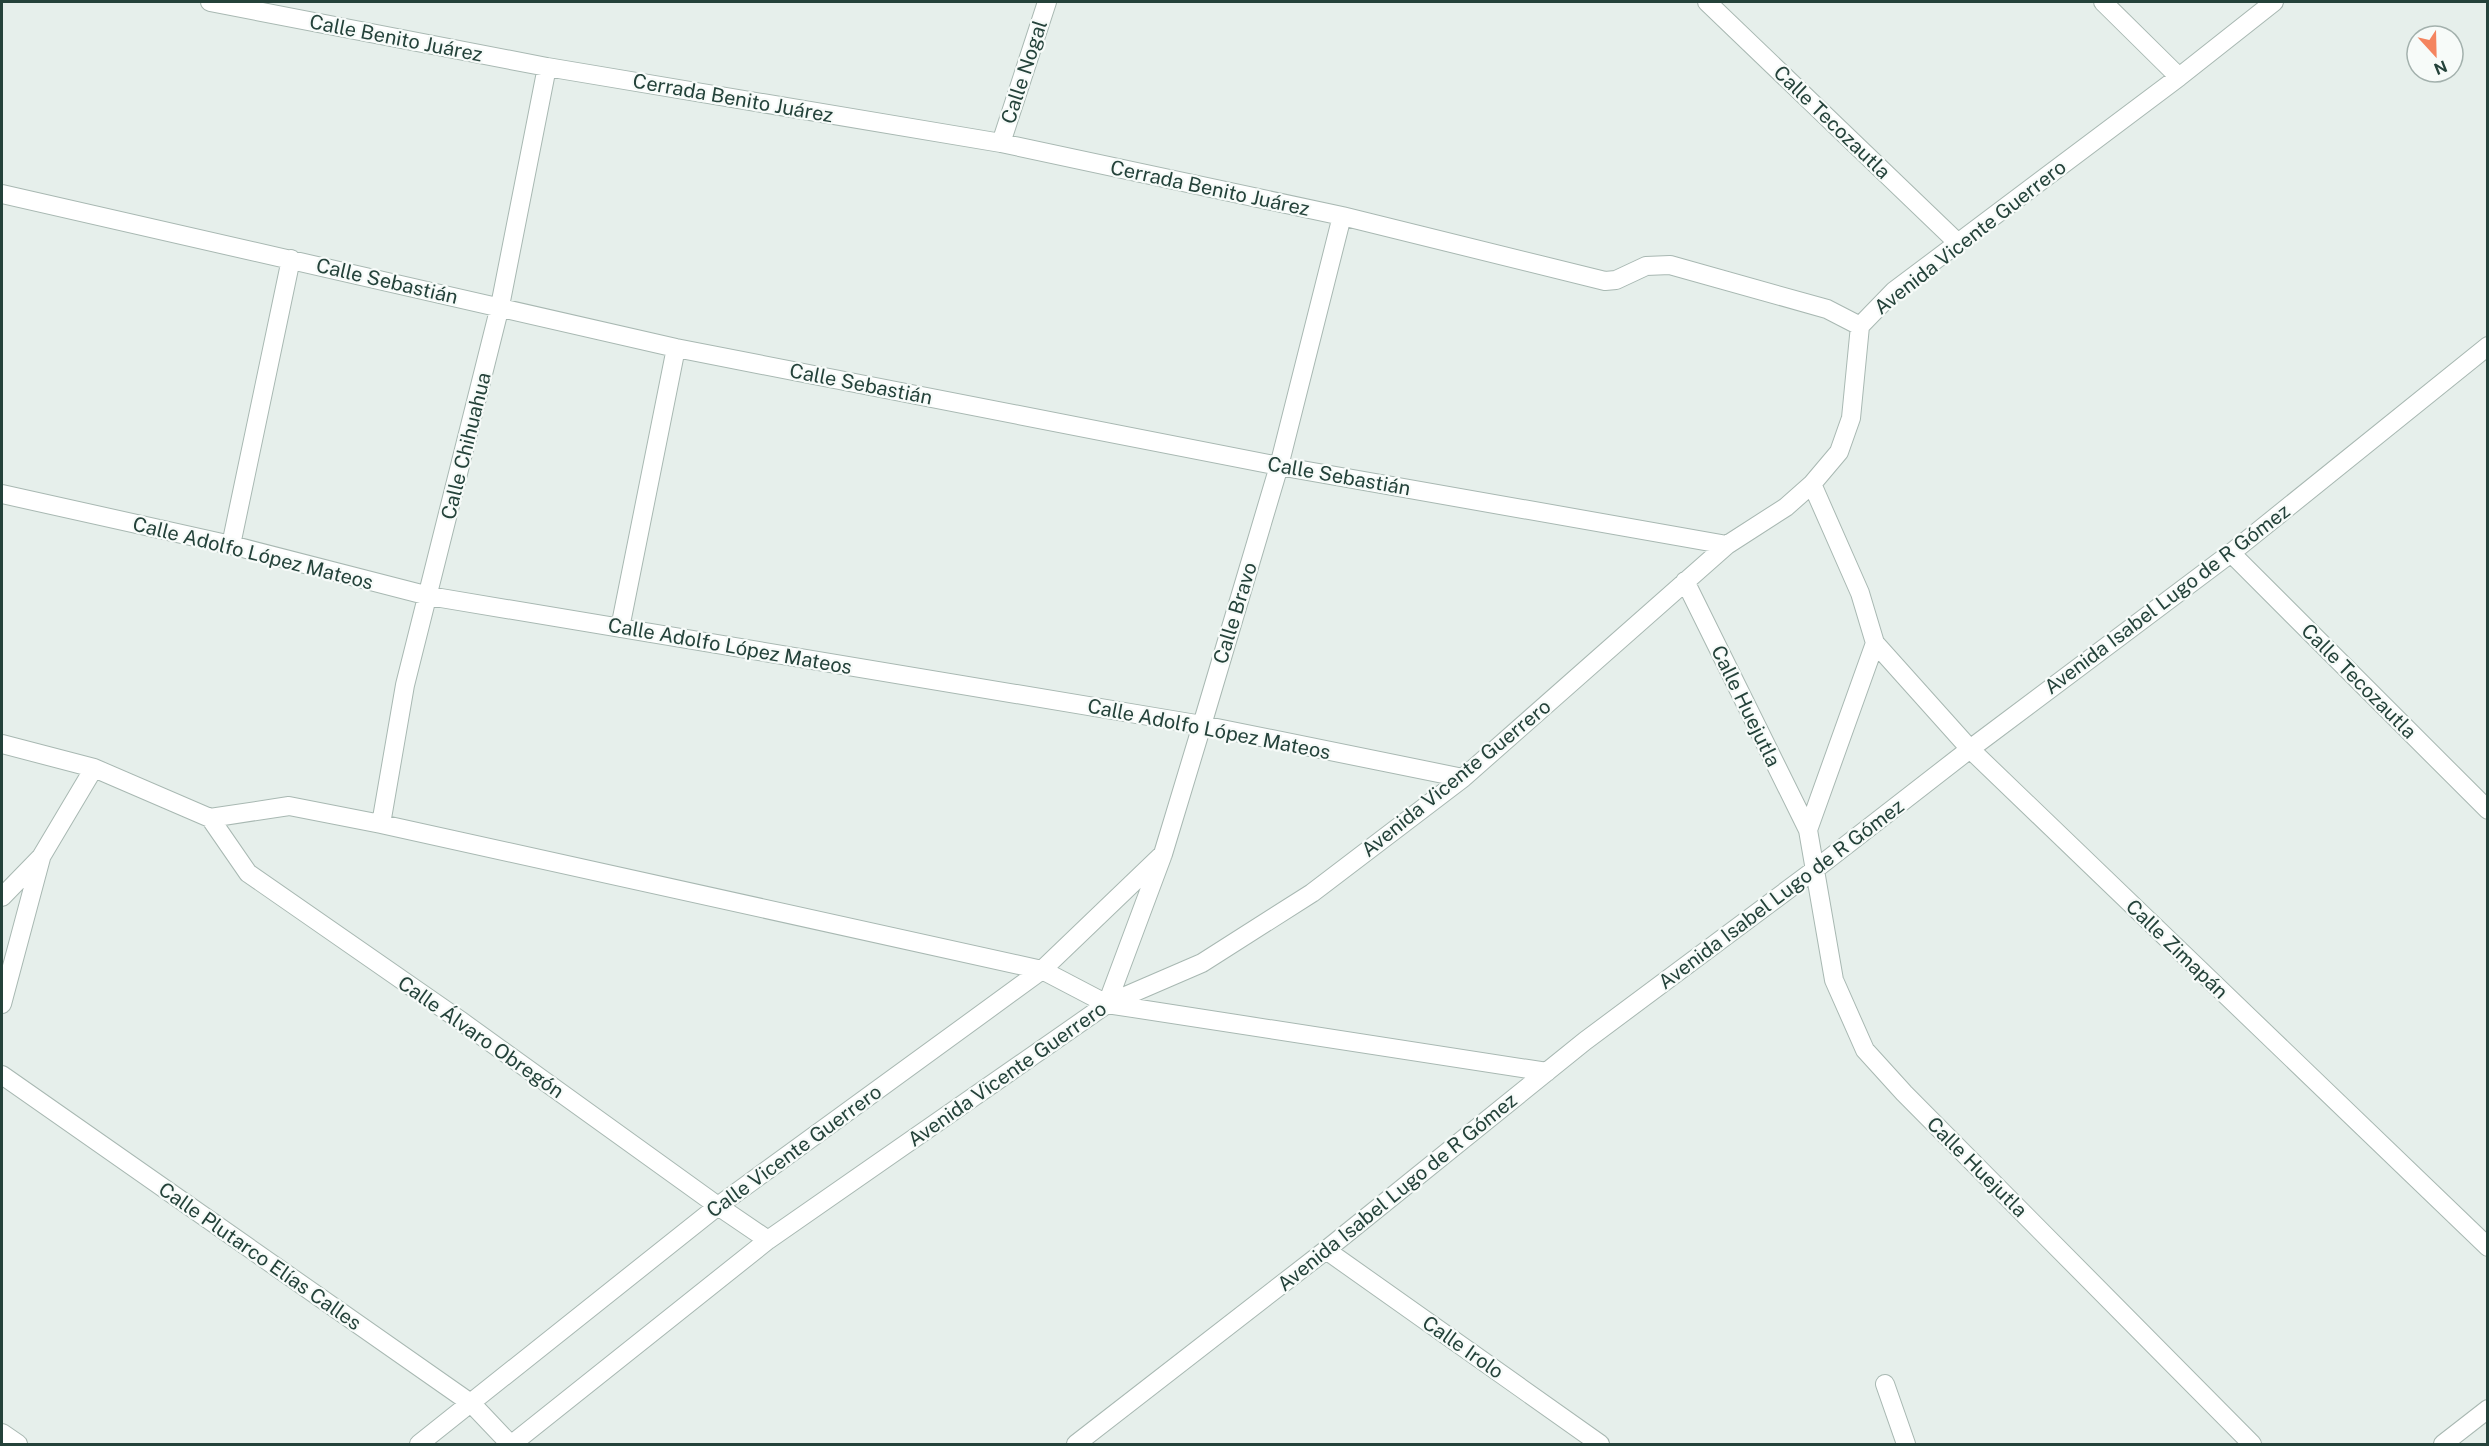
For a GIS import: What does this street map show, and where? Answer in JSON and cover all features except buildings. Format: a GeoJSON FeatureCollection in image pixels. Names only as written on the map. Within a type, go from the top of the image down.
{"type":"FeatureCollection","features":[{"type":"Feature","properties":{"kind":"street","name":"Calle Benito Juárez"},"geometry":{"type":"LineString","coordinates":[[210,2],[547,67]]}},
{"type":"Feature","properties":{"kind":"street","name":"Calle Nogal"},"geometry":{"type":"LineString","coordinates":[[1001,143],[1047,2]]}},
{"type":"Feature","properties":{"kind":"street","name":"Calle Tecozautla"},"geometry":{"type":"LineString","coordinates":[[1707,2],[1958,243]]}},
{"type":"Feature","properties":{"kind":"street"},"geometry":{"type":"LineString","coordinates":[[2103,2],[2179,77]]}},
{"type":"Feature","properties":{"kind":"street","name":"Avenida Vicente Guerrero"},"geometry":{"type":"LineString","coordinates":[[511,1444],[768,1240],[1107,1004],[1202,963],[1312,893],[1463,778],[1727,545],[1786,507],[1812,484],[1839,452],[1851,418],[1860,326],[1894,291],[2179,77],[2274,2]]}},
{"type":"Feature","properties":{"kind":"street","name":"Cerrada Benito Juárez"},"geometry":{"type":"LineString","coordinates":[[547,67],[1001,143],[1342,216],[1605,281],[1616,280],[1646,266],[1670,265],[1827,309],[1860,326]]}},
{"type":"Feature","properties":{"kind":"street","name":"Calle Chihuahua"},"geometry":{"type":"LineString","coordinates":[[381,824],[405,685],[500,306],[547,67]]}},
{"type":"Feature","properties":{"kind":"street","name":"Calle Sebastián"},"geometry":{"type":"LineString","coordinates":[[2,194],[676,348],[1279,466],[1727,545]]}},
{"type":"Feature","properties":{"kind":"street","name":"Calle Bravo"},"geometry":{"type":"LineString","coordinates":[[1107,1004],[1163,854],[1202,725],[1279,466],[1342,216]]}},
{"type":"Feature","properties":{"kind":"street"},"geometry":{"type":"LineString","coordinates":[[231,545],[291,259]]}},
{"type":"Feature","properties":{"kind":"street"},"geometry":{"type":"LineString","coordinates":[[620,628],[676,348]]}},
{"type":"Feature","properties":{"kind":"street","name":"Avenida Isabel Lugo de R Gómez"},"geometry":{"type":"LineString","coordinates":[[1085,1442],[1585,1041],[1813,872],[1970,749],[2230,553],[2485,353]]}},
{"type":"Feature","properties":{"kind":"street"},"geometry":{"type":"LineString","coordinates":[[1812,484],[1860,593],[1875,642]]}},
{"type":"Feature","properties":{"kind":"street","name":"Calle Adolfo López Mateos"},"geometry":{"type":"LineString","coordinates":[[2,494],[231,545],[429,596],[1202,725],[1463,778]]}},
{"type":"Feature","properties":{"kind":"street","name":"Calle Tecozautla"},"geometry":{"type":"LineString","coordinates":[[2230,553],[2487,810]]}},
{"type":"Feature","properties":{"kind":"street","name":"Calle Huejutla"},"geometry":{"type":"LineString","coordinates":[[1685,581],[1808,830],[1813,872],[1834,980],[1865,1050],[1920,1110],[2252,1444]]}},
{"type":"Feature","properties":{"kind":"street","name":"Calle Zimapán"},"geometry":{"type":"LineString","coordinates":[[1875,642],[1970,749],[2487,1247]]}},
{"type":"Feature","properties":{"kind":"street","name":"Calle Huejutla"},"geometry":{"type":"LineString","coordinates":[[1808,830],[1875,642]]}},
{"type":"Feature","properties":{"kind":"street"},"geometry":{"type":"LineString","coordinates":[[2,744],[94,768],[210,818],[289,806],[381,824],[1041,970],[1107,1004],[1547,1072]]}},
{"type":"Feature","properties":{"kind":"street"},"geometry":{"type":"LineString","coordinates":[[2,897],[41,856],[94,768]]}},
{"type":"Feature","properties":{"kind":"street","name":"Calle Álvaro Obregón"},"geometry":{"type":"LineString","coordinates":[[210,818],[248,873],[461,1021],[768,1240]]}},
{"type":"Feature","properties":{"kind":"street","name":"Calle Vicente Guerrero"},"geometry":{"type":"LineString","coordinates":[[419,1444],[718,1206],[1041,970],[1163,854]]}},
{"type":"Feature","properties":{"kind":"street"},"geometry":{"type":"LineString","coordinates":[[2,1004],[41,856]]}},
{"type":"Feature","properties":{"kind":"street","name":"Calle Plutarco Elías Calles"},"geometry":{"type":"LineString","coordinates":[[2,1076],[472,1404],[511,1444]]}},
{"type":"Feature","properties":{"kind":"street","name":"Calle Irolo"},"geometry":{"type":"LineString","coordinates":[[1326,1250],[1600,1444]]}},
{"type":"Feature","properties":{"kind":"street"},"geometry":{"type":"LineString","coordinates":[[1885,1384],[1906,1444]]}},
{"type":"Feature","properties":{"kind":"street"},"geometry":{"type":"LineString","coordinates":[[2443,1444],[2487,1409]]}},
{"type":"Feature","properties":{"kind":"street"},"geometry":{"type":"LineString","coordinates":[[2,1434],[18,1444]]}}]}
